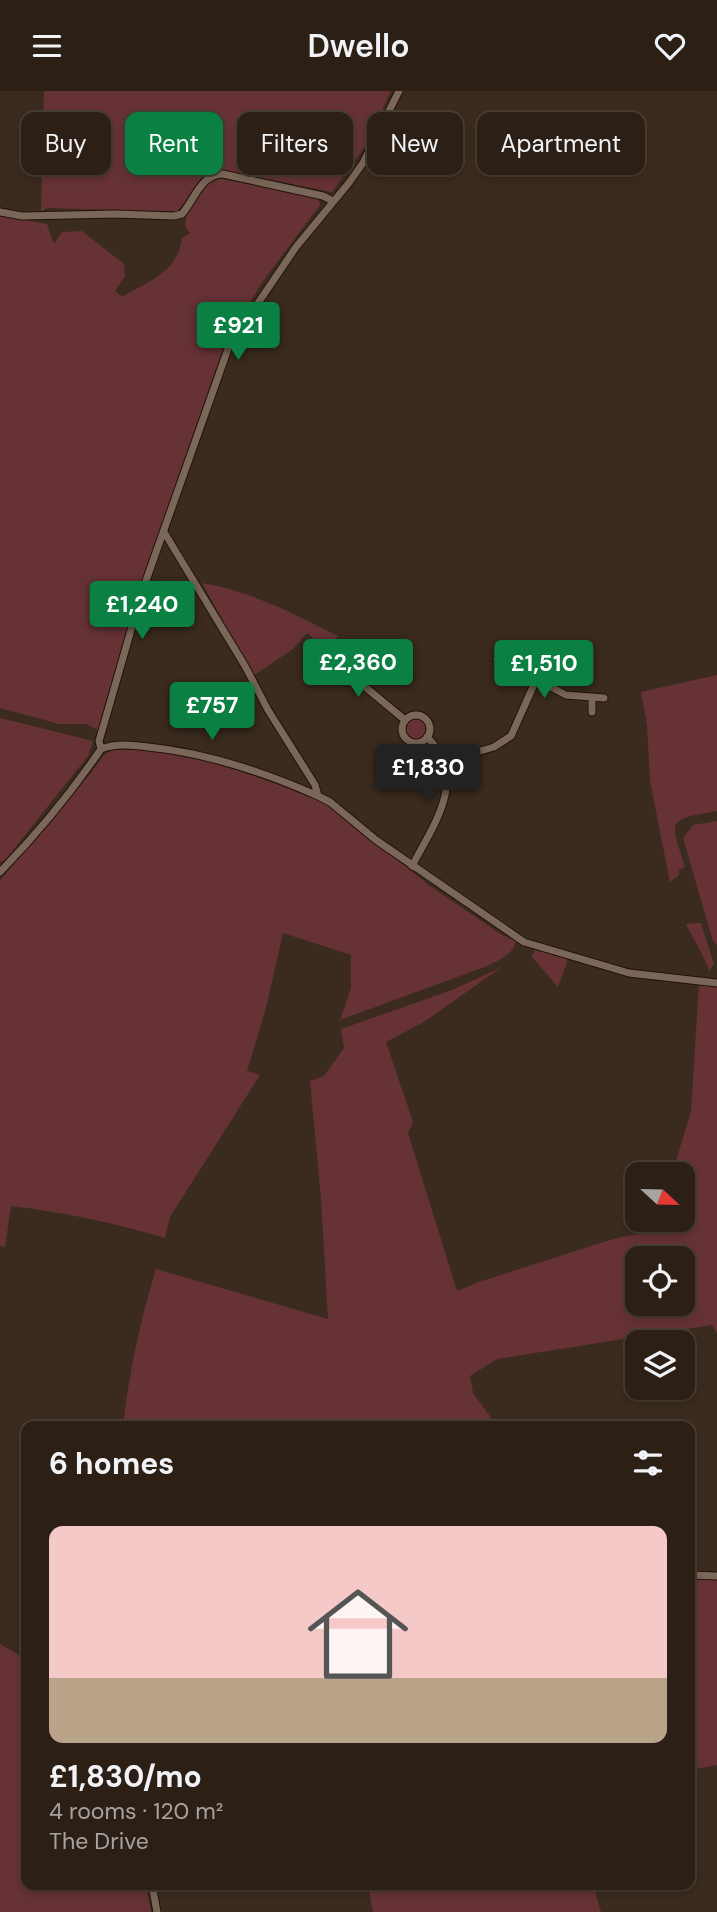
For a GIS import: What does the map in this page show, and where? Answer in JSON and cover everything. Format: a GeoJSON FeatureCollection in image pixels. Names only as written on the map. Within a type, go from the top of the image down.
{"type":"FeatureCollection","features":[{"type":"Feature","properties":{"kind":"street"},"geometry":{"type":"LineString","coordinates":[[101,750],[99,741],[138,605],[229,346],[296,247],[363,163],[398,91]]}},
{"type":"Feature","properties":{"kind":"street"},"geometry":{"type":"LineString","coordinates":[[0,212],[22,216],[116,213],[174,216],[182,214],[205,180],[213,175],[223,174],[311,193],[333,201]]}},
{"type":"Feature","properties":{"kind":"street"},"geometry":{"type":"LineString","coordinates":[[164,532],[315,785],[318,796]]}},
{"type":"Feature","properties":{"kind":"street"},"geometry":{"type":"LineString","coordinates":[[329,657],[405,720]]}},
{"type":"Feature","properties":{"kind":"street"},"geometry":{"type":"LineString","coordinates":[[497,659],[566,695],[604,698]]}},
{"type":"Feature","properties":{"kind":"street"},"geometry":{"type":"LineString","coordinates":[[446,761],[494,747],[511,736],[536,680]]}},
{"type":"Feature","properties":{"kind":"street"},"geometry":{"type":"LineString","coordinates":[[592,698],[592,712]]}},
{"type":"Feature","properties":{"kind":"street"},"geometry":{"type":"LineString","coordinates":[[414,715],[425,719],[430,729],[427,737],[415,743],[406,739],[402,729],[405,720],[414,715]]}},
{"type":"Feature","properties":{"kind":"street"},"geometry":{"type":"LineString","coordinates":[[412,866],[442,807],[447,784],[446,761],[427,737]]}},
{"type":"Feature","properties":{"kind":"street"},"geometry":{"type":"LineString","coordinates":[[0,872],[78,783],[101,750],[108,746],[137,745],[203,754],[330,802],[412,866],[510,934],[533,946],[629,973],[717,983]]}},
{"type":"Feature","properties":{"kind":"street"},"geometry":{"type":"LineString","coordinates":[[695,1575],[717,1576]]}},
{"type":"Feature","properties":{"kind":"street"},"geometry":{"type":"LineString","coordinates":[[153,1890],[157,1912]]}},
{"type":"Feature","properties":{"kind":"shaded area"},"geometry":{"type":"Polygon","coordinates":[[[44,91],[391,91],[381,112],[367,112],[367,142],[353,163],[353,112],[237,112],[237,173],[223,170],[223,112],[125,112],[125,175],[204,175],[176,212],[47,208],[41,212],[42,175],[111,175],[111,112],[43,112],[44,91]]]}},
{"type":"Feature","properties":{"kind":"shaded area"},"geometry":{"type":"Polygon","coordinates":[[[247,175],[344,175],[332,192],[247,175]]]}},
{"type":"Feature","properties":{"kind":"shaded area"},"geometry":{"type":"Polygon","coordinates":[[[218,178],[314,197],[319,200],[320,205],[263,281],[224,346],[141,583],[98,730],[86,724],[59,724],[0,708],[0,216],[47,224],[54,244],[62,232],[82,231],[124,264],[125,276],[115,291],[122,297],[161,274],[175,259],[182,238],[190,233],[185,226],[186,217],[207,182],[218,178]]]}},
{"type":"Feature","properties":{"kind":"shaded area"},"geometry":{"type":"Polygon","coordinates":[[[202,583],[255,597],[338,636],[327,650],[307,633],[293,649],[253,676],[202,583]]]}},
{"type":"Feature","properties":{"kind":"shaded area"},"geometry":{"type":"Polygon","coordinates":[[[717,675],[717,811],[688,817],[676,824],[676,839],[685,867],[679,870],[679,875],[670,882],[650,781],[647,725],[641,692],[717,675]]]}},
{"type":"Feature","properties":{"kind":"shaded area"},"geometry":{"type":"Polygon","coordinates":[[[0,718],[93,741],[88,756],[0,863],[0,718]]]}},
{"type":"Feature","properties":{"kind":"shaded area"},"geometry":{"type":"Polygon","coordinates":[[[416,719],[423,722],[426,729],[423,736],[416,739],[409,736],[406,729],[409,722],[416,719]]]}},
{"type":"Feature","properties":{"kind":"shaded area"},"geometry":{"type":"Polygon","coordinates":[[[112,750],[146,750],[206,760],[305,793],[326,803],[430,886],[502,935],[516,941],[509,953],[487,966],[340,1020],[351,988],[351,955],[283,933],[266,1008],[247,1071],[260,1075],[170,1217],[165,1238],[89,1219],[11,1206],[5,1247],[0,1246],[0,880],[103,756],[112,750]]]}},
{"type":"Feature","properties":{"kind":"shaded area"},"geometry":{"type":"Polygon","coordinates":[[[717,821],[717,945],[713,941],[683,838],[693,825],[717,821]]]}},
{"type":"Feature","properties":{"kind":"shaded area"},"geometry":{"type":"Polygon","coordinates":[[[701,923],[714,964],[709,971],[686,924],[701,923]]]}},
{"type":"Feature","properties":{"kind":"shaded area"},"geometry":{"type":"Polygon","coordinates":[[[535,949],[568,959],[558,987],[532,957],[535,949]]]}},
{"type":"Feature","properties":{"kind":"shaded area"},"geometry":{"type":"Polygon","coordinates":[[[502,967],[424,1022],[386,1042],[413,1122],[408,1133],[457,1291],[613,1239],[647,1232],[695,1232],[695,1162],[676,1162],[691,1111],[699,984],[717,987],[717,1333],[712,1325],[680,1330],[625,1330],[625,1339],[497,1359],[470,1376],[473,1393],[493,1421],[124,1421],[136,1347],[156,1269],[328,1319],[321,1198],[310,1081],[324,1076],[344,1048],[341,1029],[452,990],[502,967]]]}},
{"type":"Feature","properties":{"kind":"shaded area"},"geometry":{"type":"Polygon","coordinates":[[[695,1579],[717,1579],[717,1765],[695,1769],[695,1579]]]}},
{"type":"Feature","properties":{"kind":"shaded area"},"geometry":{"type":"Polygon","coordinates":[[[0,1644],[21,1656],[21,1890],[147,1890],[151,1912],[0,1912],[0,1644]]]}},
{"type":"Feature","properties":{"kind":"shaded area"},"geometry":{"type":"Polygon","coordinates":[[[369,1890],[594,1890],[601,1912],[373,1912],[369,1890]]]}}]}
